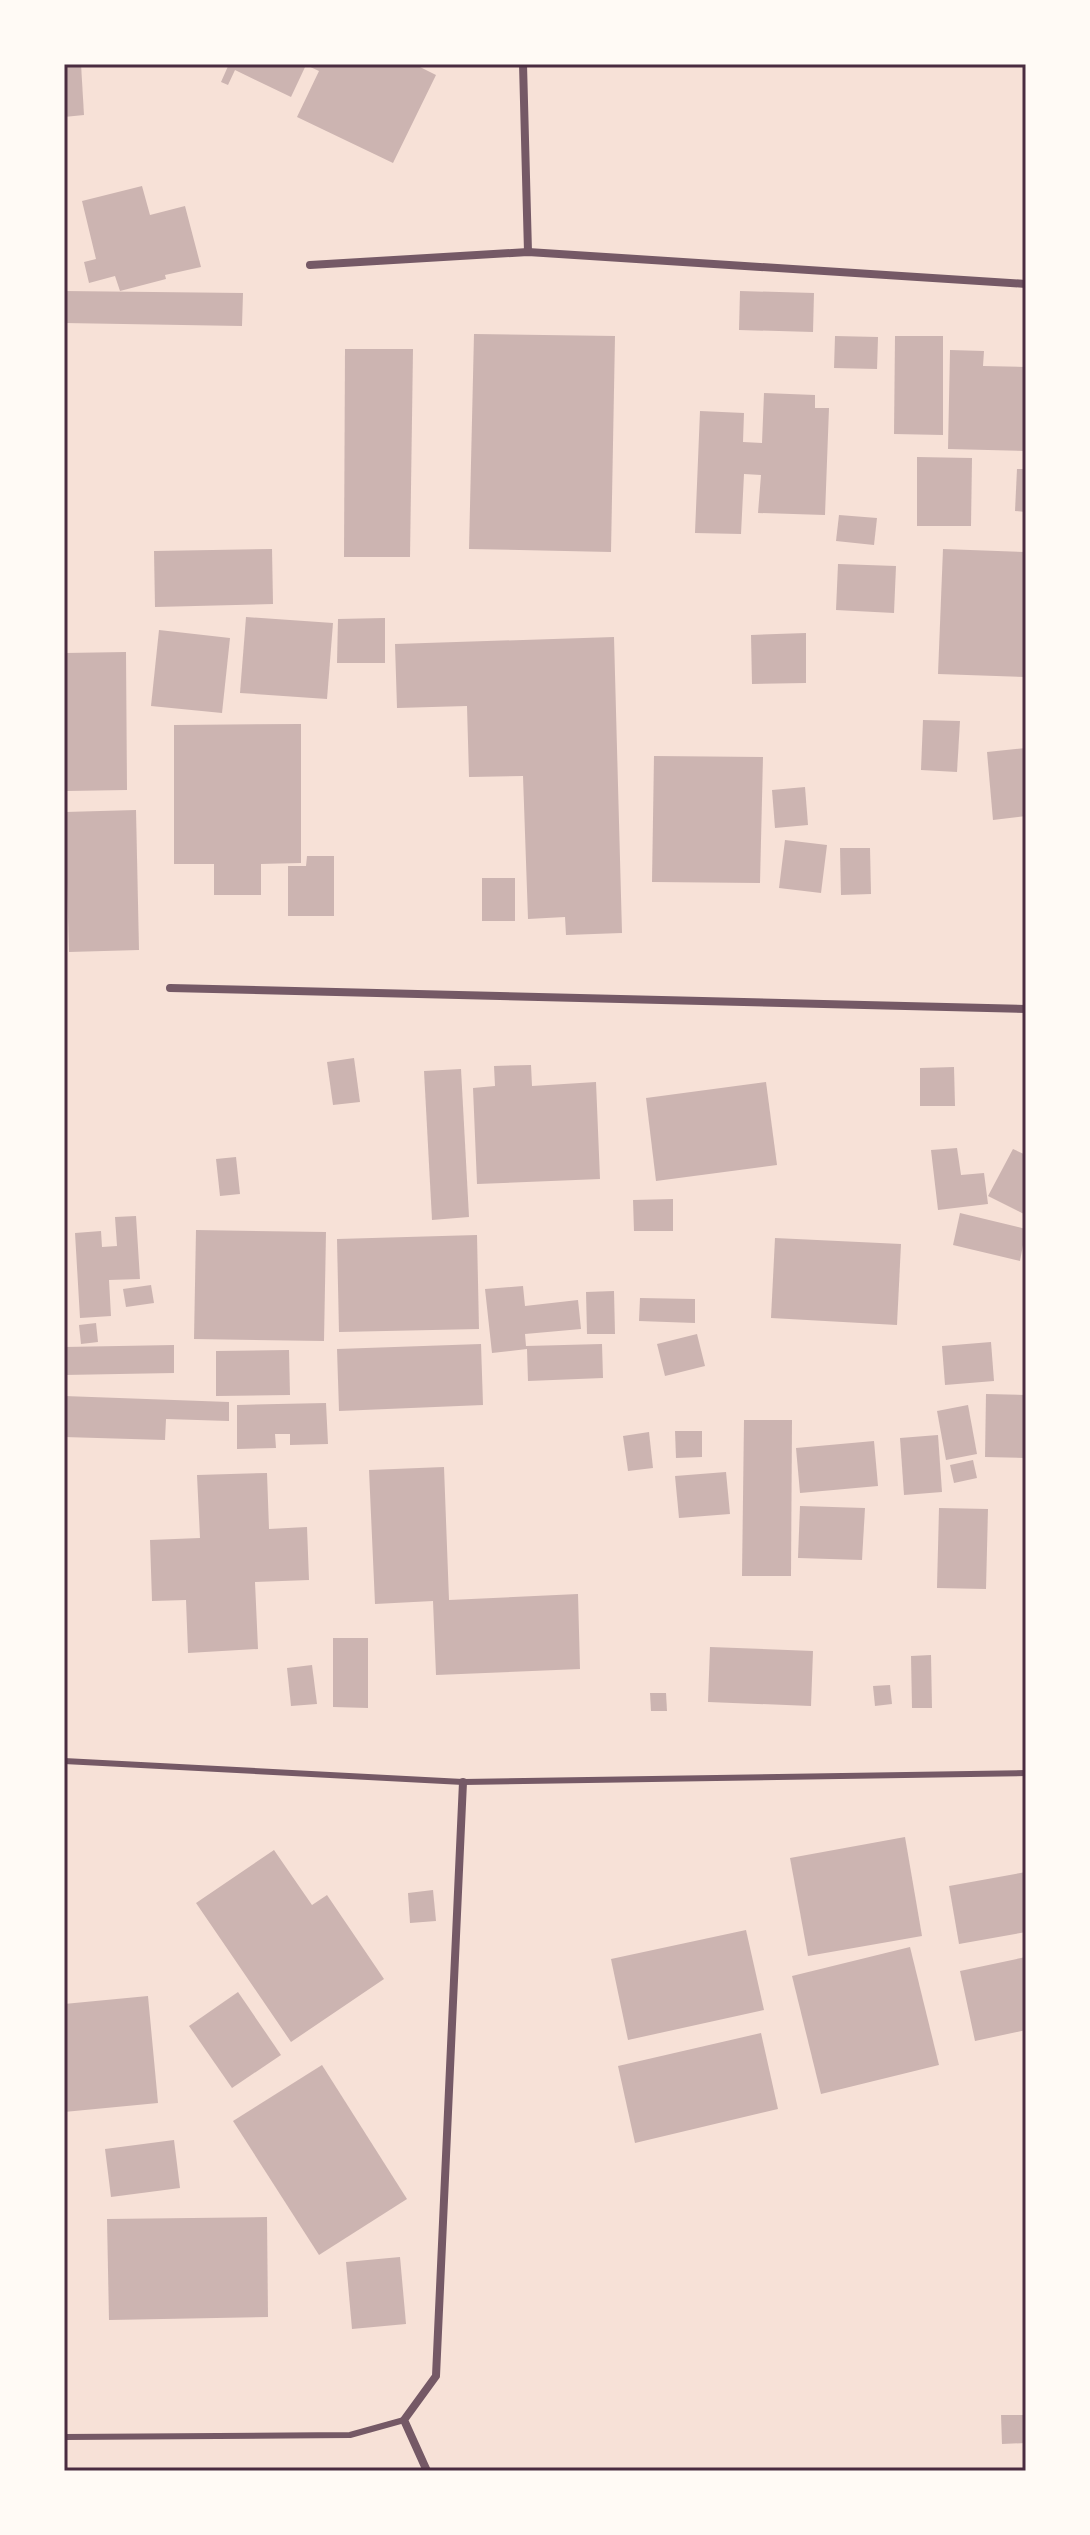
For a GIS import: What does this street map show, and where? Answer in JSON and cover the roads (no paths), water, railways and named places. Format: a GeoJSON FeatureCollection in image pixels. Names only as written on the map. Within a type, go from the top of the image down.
{"type":"FeatureCollection","features":[{"type":"Feature","properties":{"kind":"street"},"geometry":{"type":"LineString","coordinates":[[523,64],[528,252]]}},
{"type":"Feature","properties":{"kind":"street"},"geometry":{"type":"LineString","coordinates":[[310,265],[528,252],[1026,284]]}},
{"type":"Feature","properties":{"kind":"street"},"geometry":{"type":"LineString","coordinates":[[170,988],[1026,1009]]}},
{"type":"Feature","properties":{"kind":"street"},"geometry":{"type":"LineString","coordinates":[[427,2471],[404,2420],[436,2376],[463,1782]]}},
{"type":"Feature","properties":{"kind":"lane"},"geometry":{"type":"LineString","coordinates":[[64,1761],[463,1782],[1026,1773]]}},
{"type":"Feature","properties":{"kind":"lane"},"geometry":{"type":"LineString","coordinates":[[64,2437],[350,2435],[404,2420]]}}]}
